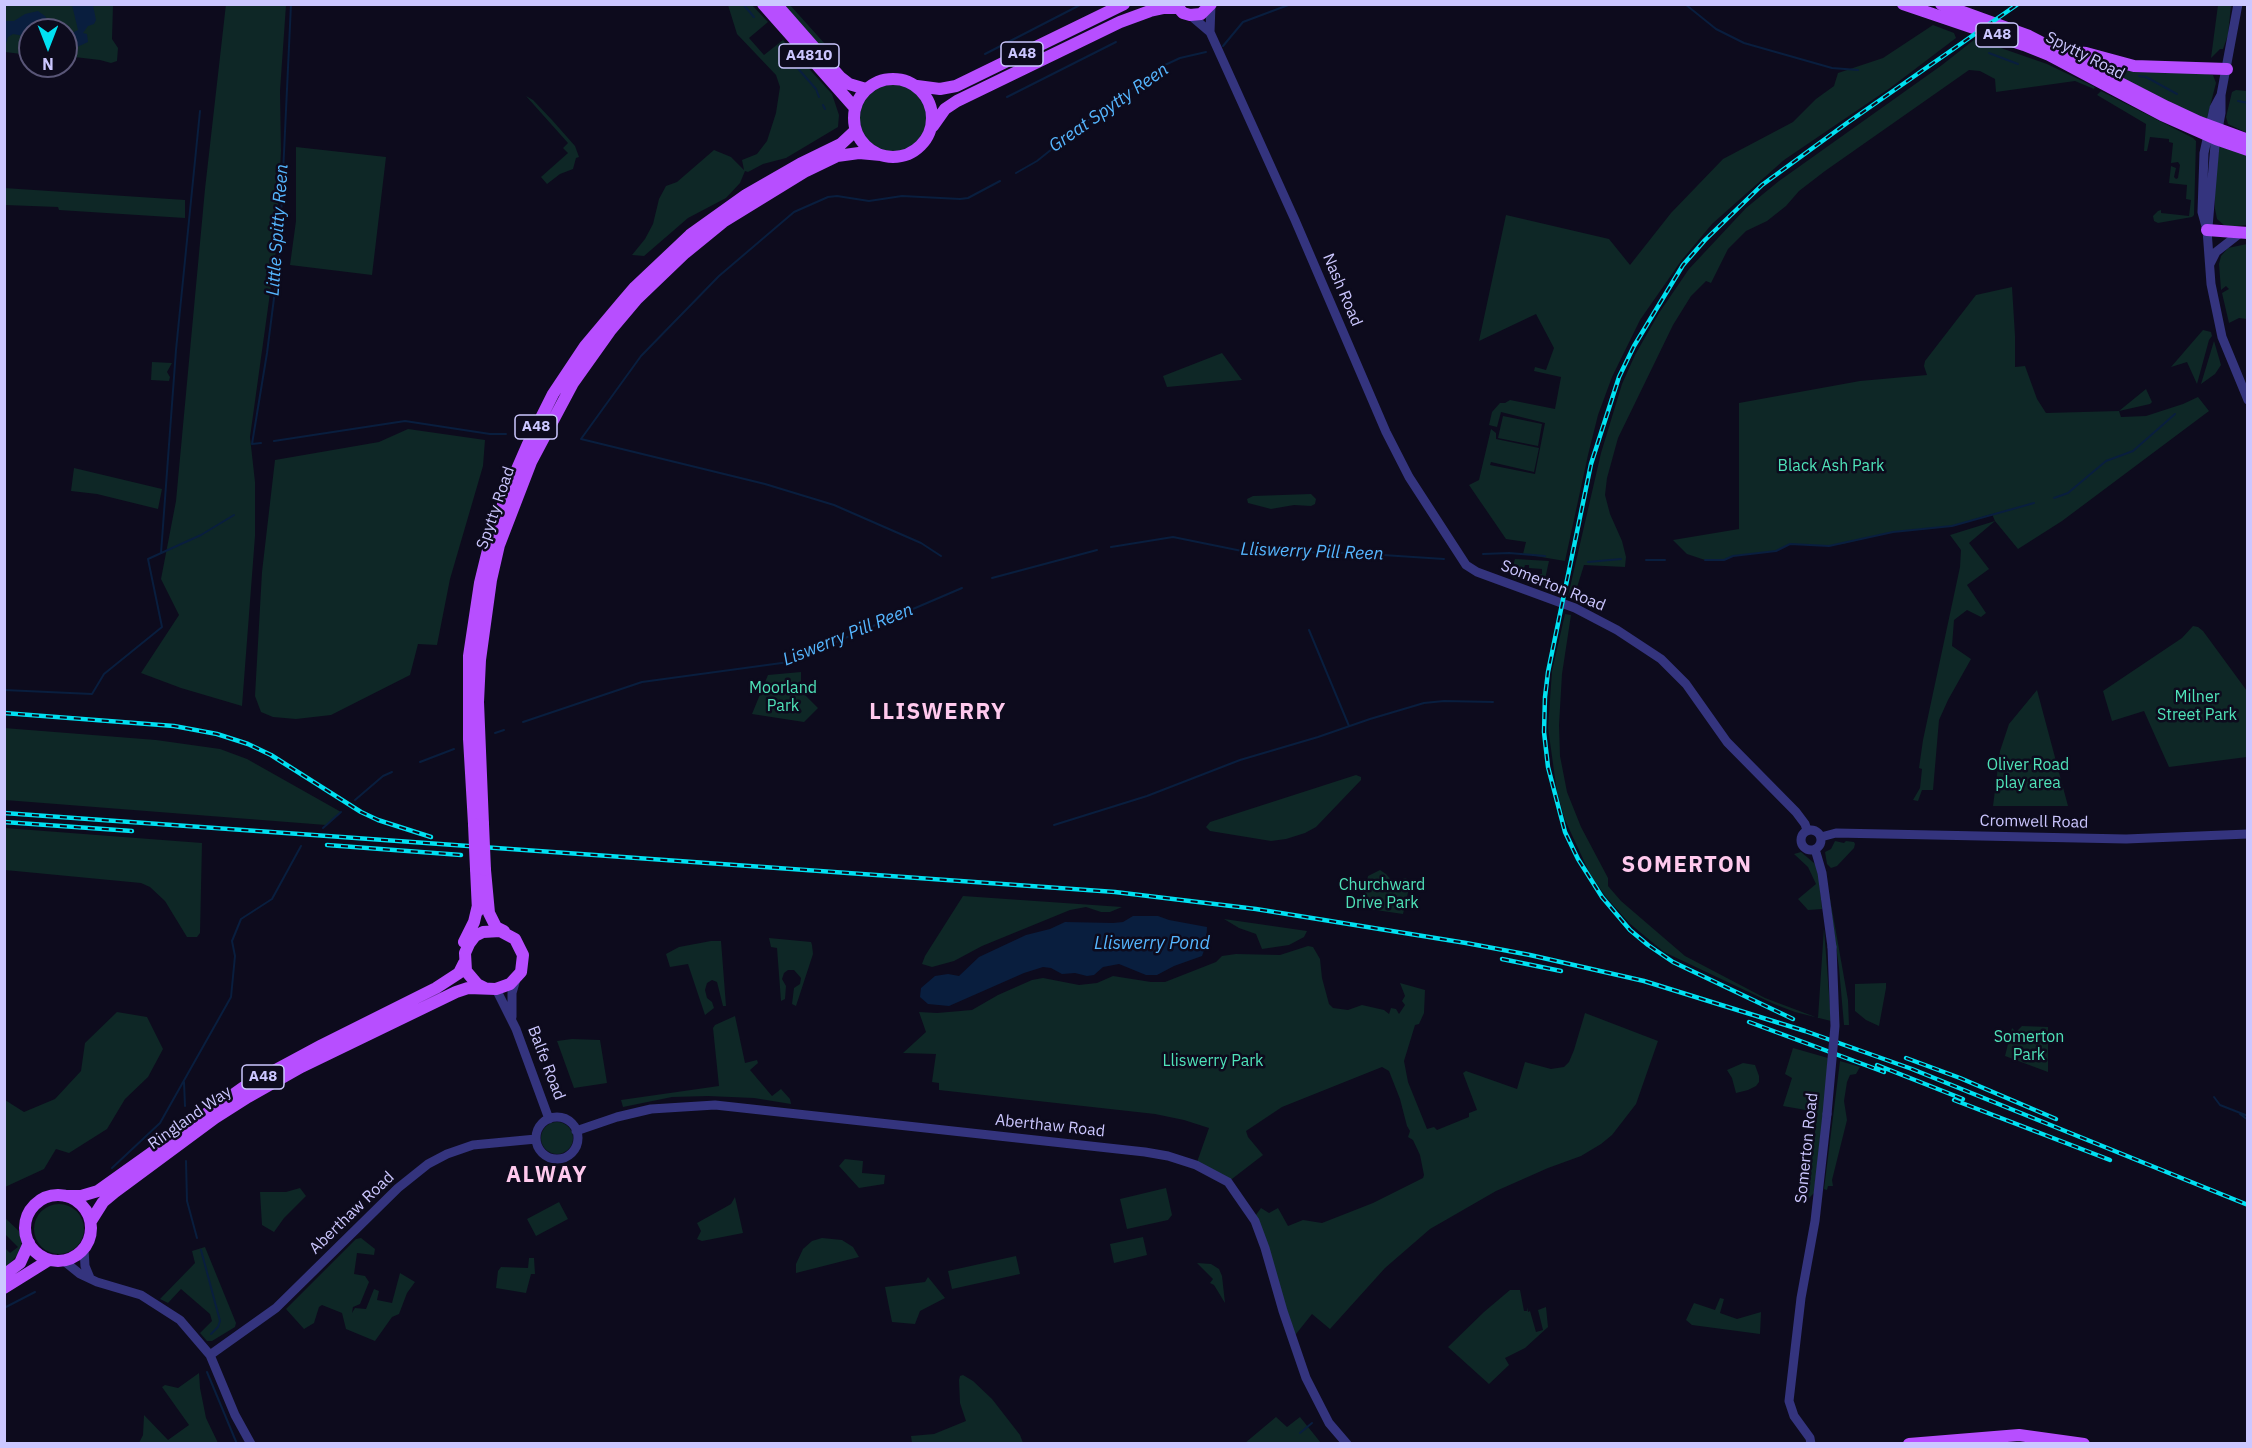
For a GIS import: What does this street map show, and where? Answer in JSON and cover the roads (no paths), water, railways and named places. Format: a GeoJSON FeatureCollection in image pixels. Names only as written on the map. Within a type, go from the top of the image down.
{"type":"FeatureCollection","features":[{"type":"Feature","properties":{"kind":"main road","name":"A4810"},"geometry":{"type":"LineString","coordinates":[[763,4],[855,108]]}},
{"type":"Feature","properties":{"kind":"main road","name":"A4810"},"geometry":{"type":"LineString","coordinates":[[776,4],[840,77],[849,84],[867,89]]}},
{"type":"Feature","properties":{"kind":"main road","name":"A48"},"geometry":{"type":"LineString","coordinates":[[867,89],[890,78],[900,79],[917,87],[940,89],[956,86],[1124,4]]}},
{"type":"Feature","properties":{"kind":"main road"},"geometry":{"type":"LineString","coordinates":[[1190,15],[1202,14],[1211,4]]}},
{"type":"Feature","properties":{"kind":"main road","name":"Spytty Road"},"geometry":{"type":"LineString","coordinates":[[1903,4],[2049,55],[2162,115],[2213,133],[2247,140]]}},
{"type":"Feature","properties":{"kind":"main road","name":"Spytty Road"},"geometry":{"type":"LineString","coordinates":[[1941,4],[2030,36],[2060,50],[2247,150]]}},
{"type":"Feature","properties":{"kind":"main road","name":"A48"},"geometry":{"type":"LineString","coordinates":[[880,155],[894,158],[910,154],[921,147],[945,109],[957,101],[1078,43],[1150,11],[1177,6],[1183,13],[1190,15]]}},
{"type":"Feature","properties":{"kind":"main road"},"geometry":{"type":"LineString","coordinates":[[2060,50],[2086,53],[2134,66],[2227,69]]}},
{"type":"Feature","properties":{"kind":"main road"},"geometry":{"type":"LineString","coordinates":[[917,87],[930,104],[933,126]]}},
{"type":"Feature","properties":{"kind":"main road"},"geometry":{"type":"LineString","coordinates":[[867,89],[859,98],[855,108],[856,130],[868,147],[880,155]]}},
{"type":"Feature","properties":{"kind":"main road","name":"Spytty Road"},"geometry":{"type":"LineString","coordinates":[[478,824],[469,739],[470,656],[480,583],[490,542],[508,490],[553,394],[585,346],[628,294],[690,235],[746,195],[841,144],[856,130]]}},
{"type":"Feature","properties":{"kind":"main road","name":"Spytty Road"},"geometry":{"type":"LineString","coordinates":[[475,936],[480,870],[478,702],[480,660],[491,580],[499,545],[526,472],[541,440],[573,383],[610,331],[637,299],[723,222],[806,171],[837,156],[859,153],[880,155]]}},
{"type":"Feature","properties":{"kind":"main road"},"geometry":{"type":"LineString","coordinates":[[2207,230],[2243,234]]}},
{"type":"Feature","properties":{"kind":"main road","name":"Spytty Road"},"geometry":{"type":"LineString","coordinates":[[480,870],[492,921],[496,927],[508,934]]}},
{"type":"Feature","properties":{"kind":"main road","name":"Ringland Way"},"geometry":{"type":"LineString","coordinates":[[405,1004],[413,993],[453,972],[474,922],[478,905]]}},
{"type":"Feature","properties":{"kind":"main road"},"geometry":{"type":"LineString","coordinates":[[475,936],[491,930],[508,934]]}},
{"type":"Feature","properties":{"kind":"main road","name":"Balfe Road"},"geometry":{"type":"LineString","coordinates":[[508,934],[520,946],[523,955],[521,972],[516,979]]}},
{"type":"Feature","properties":{"kind":"main road","name":"A48"},"geometry":{"type":"LineString","coordinates":[[464,963],[468,944],[475,936]]}},
{"type":"Feature","properties":{"kind":"main road","name":"Ringland Way"},"geometry":{"type":"LineString","coordinates":[[29,1243],[25,1230],[26,1219],[31,1209],[46,1197],[81,1196],[98,1191],[244,1087],[452,979],[459,973],[464,963]]}},
{"type":"Feature","properties":{"kind":"main road","name":"Balfe Road"},"geometry":{"type":"LineString","coordinates":[[464,963],[471,978],[491,988]]}},
{"type":"Feature","properties":{"kind":"main road","name":"A48"},"geometry":{"type":"LineString","coordinates":[[491,988],[510,984],[516,979]]}},
{"type":"Feature","properties":{"kind":"main road","name":"Ringland Way"},"geometry":{"type":"LineString","coordinates":[[84,1249],[89,1241],[91,1221],[103,1202],[206,1125],[248,1097],[301,1067],[427,1004],[468,988],[491,988]]}},
{"type":"Feature","properties":{"kind":"main road"},"geometry":{"type":"LineString","coordinates":[[65,1196],[82,1205],[91,1221]]}},
{"type":"Feature","properties":{"kind":"main road"},"geometry":{"type":"LineString","coordinates":[[29,1243],[34,1251],[49,1260],[64,1261],[84,1249]]}},
{"type":"Feature","properties":{"kind":"main road"},"geometry":{"type":"LineString","coordinates":[[4,1275],[20,1263],[29,1243]]}},
{"type":"Feature","properties":{"kind":"main road"},"geometry":{"type":"LineString","coordinates":[[4,1288],[49,1260]]}},
{"type":"Feature","properties":{"kind":"main road"},"geometry":{"type":"LineString","coordinates":[[1909,1443],[2019,1435],[2085,1443]]}},
{"type":"Feature","properties":{"kind":"street","name":"Nash Road"},"geometry":{"type":"LineString","coordinates":[[1210,32],[1211,4]]}},
{"type":"Feature","properties":{"kind":"street"},"geometry":{"type":"LineString","coordinates":[[2238,4],[2221,95],[2222,113],[2213,133],[2207,230],[2209,266],[2220,331],[2247,400]]}},
{"type":"Feature","properties":{"kind":"street","name":"Nash Road"},"geometry":{"type":"LineString","coordinates":[[1190,15],[1210,32],[1295,220],[1386,432],[1410,477],[1458,554]]}},
{"type":"Feature","properties":{"kind":"street"},"geometry":{"type":"LineString","coordinates":[[2209,266],[2216,252],[2243,234]]}},
{"type":"Feature","properties":{"kind":"street","name":"Somerton Road"},"geometry":{"type":"LineString","coordinates":[[1458,554],[1466,565],[1477,572],[1575,608],[1617,630],[1661,659],[1686,684],[1727,742],[1796,812],[1807,830]]}},
{"type":"Feature","properties":{"kind":"street","name":"Somerton Road"},"geometry":{"type":"LineString","coordinates":[[1811,1443],[1810,1438],[1794,1416],[1789,1401],[1801,1298],[1815,1221],[1835,1026],[1832,947],[1822,873],[1815,849],[1808,850],[1801,843],[1802,834],[1807,830],[1817,831],[1821,837]]}},
{"type":"Feature","properties":{"kind":"street","name":"Cromwell Road"},"geometry":{"type":"LineString","coordinates":[[1821,837],[1844,833],[2126,839],[2247,834]]}},
{"type":"Feature","properties":{"kind":"street"},"geometry":{"type":"LineString","coordinates":[[1815,849],[1820,846],[1821,837]]}},
{"type":"Feature","properties":{"kind":"street","name":"Balfe Road"},"geometry":{"type":"LineString","coordinates":[[512,1019],[516,979]]}},
{"type":"Feature","properties":{"kind":"street","name":"Balfe Road"},"geometry":{"type":"LineString","coordinates":[[491,988],[512,1019],[549,1119]]}},
{"type":"Feature","properties":{"kind":"street","name":"Aberthaw Road"},"geometry":{"type":"LineString","coordinates":[[576,1131],[617,1117],[651,1110],[716,1105],[1145,1152],[1168,1156],[1196,1165],[1227,1182],[1255,1221],[1265,1248],[1282,1311],[1306,1378],[1329,1423],[1347,1443]]}},
{"type":"Feature","properties":{"kind":"street"},"geometry":{"type":"LineString","coordinates":[[549,1119],[567,1120],[576,1131],[577,1140],[573,1150],[560,1158],[546,1156],[538,1148],[536,1139],[539,1127],[549,1119]]}},
{"type":"Feature","properties":{"kind":"street","name":"Aberthaw Road"},"geometry":{"type":"LineString","coordinates":[[210,1355],[276,1308],[398,1188],[428,1164],[447,1154],[473,1145],[536,1139]]}},
{"type":"Feature","properties":{"kind":"street"},"geometry":{"type":"LineString","coordinates":[[84,1249],[85,1266],[90,1278]]}},
{"type":"Feature","properties":{"kind":"street"},"geometry":{"type":"LineString","coordinates":[[64,1261],[90,1278],[141,1295],[180,1320],[210,1355],[235,1415],[251,1443]]}},
{"type":"Feature","properties":{"kind":"water"},"geometry":{"type":"Polygon","coordinates":[[[72,5],[93,5],[96,20],[83,33],[87,34],[88,42],[78,47],[78,18],[75,18],[72,5]]]}},
{"type":"Feature","properties":{"kind":"water"},"geometry":{"type":"Polygon","coordinates":[[[38,11],[46,18],[19,18],[38,11]]]}},
{"type":"Feature","properties":{"kind":"water"},"geometry":{"type":"Polygon","coordinates":[[[18,18],[18,35],[13,34],[8,37],[5,47],[5,21],[18,18]]]}},
{"type":"Feature","properties":{"kind":"water","name":"Lliswerry Pond"},"geometry":{"type":"Polygon","coordinates":[[[1133,916],[1158,916],[1207,927],[1206,945],[1202,956],[1157,975],[1146,975],[1119,964],[1103,967],[1094,975],[1087,976],[1075,973],[1062,974],[1051,968],[1043,967],[949,1006],[928,1004],[920,997],[921,988],[935,976],[948,974],[959,976],[979,957],[1026,935],[1050,929],[1065,922],[1113,923],[1123,922],[1133,916]]]}},
{"type":"Feature","properties":{"kind":"waterway","name":"Little Spitty Reen"},"geometry":{"type":"LineString","coordinates":[[261,443],[252,444],[279,259],[291,4]]}},
{"type":"Feature","properties":{"kind":"waterway"},"geometry":{"type":"LineString","coordinates":[[743,4],[754,17]]}},
{"type":"Feature","properties":{"kind":"waterway"},"geometry":{"type":"LineString","coordinates":[[985,54],[1082,4]]}},
{"type":"Feature","properties":{"kind":"waterway","name":"Great Spytty Reen"},"geometry":{"type":"LineString","coordinates":[[1223,46],[1243,22],[1291,4]]}},
{"type":"Feature","properties":{"kind":"waterway","name":"Great Spytty Reen"},"geometry":{"type":"LineString","coordinates":[[1685,4],[1716,29],[1744,43],[1832,68],[1858,70]]}},
{"type":"Feature","properties":{"kind":"waterway"},"geometry":{"type":"LineString","coordinates":[[1007,97],[1116,42]]}},
{"type":"Feature","properties":{"kind":"waterway"},"geometry":{"type":"LineString","coordinates":[[779,47],[816,89],[819,97]]}},
{"type":"Feature","properties":{"kind":"waterway","name":"Great Spytty Reen"},"geometry":{"type":"LineString","coordinates":[[1016,173],[1037,161],[1087,121],[1165,65],[1180,58],[1206,52]]}},
{"type":"Feature","properties":{"kind":"waterway"},"geometry":{"type":"LineString","coordinates":[[1989,53],[2018,64]]}},
{"type":"Feature","properties":{"kind":"waterway"},"geometry":{"type":"LineString","coordinates":[[2139,76],[2146,77],[2177,94]]}},
{"type":"Feature","properties":{"kind":"waterway"},"geometry":{"type":"LineString","coordinates":[[2238,101],[2248,103]]}},
{"type":"Feature","properties":{"kind":"waterway"},"geometry":{"type":"LineString","coordinates":[[823,105],[825,109]]}},
{"type":"Feature","properties":{"kind":"waterway"},"geometry":{"type":"LineString","coordinates":[[161,553],[176,350],[200,111]]}},
{"type":"Feature","properties":{"kind":"waterway","name":"Little Spitty Reen"},"geometry":{"type":"LineString","coordinates":[[941,556],[921,543],[834,505],[765,484],[581,439],[641,356],[719,276],[794,212],[828,197],[837,196],[869,201],[902,196],[968,198],[1000,181]]}},
{"type":"Feature","properties":{"kind":"waterway"},"geometry":{"type":"LineString","coordinates":[[2054,498],[2068,493],[2106,461],[2133,451],[2175,414]]}},
{"type":"Feature","properties":{"kind":"waterway","name":"Little Spitty Reen"},"geometry":{"type":"LineString","coordinates":[[274,441],[405,421],[490,434],[506,434]]}},
{"type":"Feature","properties":{"kind":"waterway"},"geometry":{"type":"LineString","coordinates":[[1705,560],[1724,560],[1733,556],[1776,551],[1790,544],[1829,546],[1893,532],[1952,526],[2034,503]]}},
{"type":"Feature","properties":{"kind":"waterway","name":"Little Spitty Reen"},"geometry":{"type":"LineString","coordinates":[[4,690],[92,694],[104,674],[162,627],[148,559],[201,535],[234,515]]}},
{"type":"Feature","properties":{"kind":"waterway","name":"Lliswerry Pill Reen"},"geometry":{"type":"LineString","coordinates":[[1111,547],[1173,537],[1242,551],[1352,553],[1444,559]]}},
{"type":"Feature","properties":{"kind":"waterway","name":"Liswerry Pill Reen"},"geometry":{"type":"LineString","coordinates":[[992,578],[1097,550]]}},
{"type":"Feature","properties":{"kind":"waterway"},"geometry":{"type":"LineString","coordinates":[[1483,554],[1509,553],[1545,556]]}},
{"type":"Feature","properties":{"kind":"waterway"},"geometry":{"type":"LineString","coordinates":[[1588,562],[1621,559]]}},
{"type":"Feature","properties":{"kind":"waterway"},"geometry":{"type":"LineString","coordinates":[[1646,560],[1665,560]]}},
{"type":"Feature","properties":{"kind":"waterway","name":"Liswerry Pill Reen"},"geometry":{"type":"LineString","coordinates":[[523,722],[642,682],[789,662],[962,588]]}},
{"type":"Feature","properties":{"kind":"waterway"},"geometry":{"type":"LineString","coordinates":[[1309,630],[1349,726]]}},
{"type":"Feature","properties":{"kind":"waterway"},"geometry":{"type":"LineString","coordinates":[[1054,825],[1147,796],[1240,760],[1424,703],[1493,702]]}},
{"type":"Feature","properties":{"kind":"waterway","name":"Liswerry Pill Reen"},"geometry":{"type":"LineString","coordinates":[[495,733],[504,730]]}},
{"type":"Feature","properties":{"kind":"waterway"},"geometry":{"type":"LineString","coordinates":[[420,762],[454,749]]}},
{"type":"Feature","properties":{"kind":"waterway"},"geometry":{"type":"LineString","coordinates":[[355,800],[383,776],[392,772]]}},
{"type":"Feature","properties":{"kind":"waterway"},"geometry":{"type":"LineString","coordinates":[[323,828],[341,812]]}},
{"type":"Feature","properties":{"kind":"waterway"},"geometry":{"type":"LineString","coordinates":[[112,1168],[160,1123],[231,997],[235,956],[232,941],[241,919],[272,899],[301,846]]}},
{"type":"Feature","properties":{"kind":"waterway"},"geometry":{"type":"LineString","coordinates":[[184,1082],[185,1106]]}},
{"type":"Feature","properties":{"kind":"waterway"},"geometry":{"type":"LineString","coordinates":[[2214,1097],[2220,1105],[2248,1116]]}},
{"type":"Feature","properties":{"kind":"waterway"},"geometry":{"type":"LineString","coordinates":[[2240,1114],[2248,1120]]}},
{"type":"Feature","properties":{"kind":"waterway"},"geometry":{"type":"LineString","coordinates":[[186,1161],[187,1201],[197,1238]]}},
{"type":"Feature","properties":{"kind":"waterway"},"geometry":{"type":"LineString","coordinates":[[201,1250],[220,1321],[211,1334]]}},
{"type":"Feature","properties":{"kind":"waterway"},"geometry":{"type":"LineString","coordinates":[[4,1308],[35,1292]]}},
{"type":"Feature","properties":{"kind":"waterway"},"geometry":{"type":"LineString","coordinates":[[207,1372],[237,1444]]}},
{"type":"Feature","properties":{"kind":"waterway"},"geometry":{"type":"LineString","coordinates":[[1300,1433],[1312,1423]]}},
{"type":"Feature","properties":{"kind":"railway"},"geometry":{"type":"LineString","coordinates":[[1793,1019],[1673,962],[1648,945],[1630,930],[1602,897],[1578,859],[1565,832],[1548,767],[1544,732],[1545,697],[1548,672],[1591,464],[1619,377],[1634,346],[1683,265],[1705,240],[1762,185],[2018,4]]}},
{"type":"Feature","properties":{"kind":"railway"},"geometry":{"type":"LineString","coordinates":[[4,713],[174,726],[217,734],[248,744],[271,755],[361,812],[378,820],[431,837]]}},
{"type":"Feature","properties":{"kind":"railway"},"geometry":{"type":"LineString","coordinates":[[4,813],[1115,892],[1256,909],[1466,943],[1644,981],[1805,1031],[1912,1069],[2248,1205]]}},
{"type":"Feature","properties":{"kind":"railway"},"geometry":{"type":"LineString","coordinates":[[4,822],[132,831]]}},
{"type":"Feature","properties":{"kind":"railway"},"geometry":{"type":"LineString","coordinates":[[327,845],[461,855]]}},
{"type":"Feature","properties":{"kind":"railway"},"geometry":{"type":"LineString","coordinates":[[1502,959],[1561,971]]}},
{"type":"Feature","properties":{"kind":"railway"},"geometry":{"type":"LineString","coordinates":[[1749,1022],[1884,1072]]}},
{"type":"Feature","properties":{"kind":"railway"},"geometry":{"type":"LineString","coordinates":[[1906,1058],[1960,1078],[2056,1119]]}},
{"type":"Feature","properties":{"kind":"railway"},"geometry":{"type":"LineString","coordinates":[[1877,1065],[1963,1099]]}},
{"type":"Feature","properties":{"kind":"railway"},"geometry":{"type":"LineString","coordinates":[[1954,1100],[2110,1160]]}},
{"type":"Feature","properties":{"kind":"district","name":"LLISWERRY"},"geometry":{"type":"Point","coordinates":[938,713]}},
{"type":"Feature","properties":{"kind":"district","name":"SOMERTON"},"geometry":{"type":"Point","coordinates":[1687,866]}},
{"type":"Feature","properties":{"kind":"district","name":"ALWAY"},"geometry":{"type":"Point","coordinates":[547,1176]}},
{"type":"Feature","properties":{"kind":"park label","name":"Black Ash Park"},"geometry":{"type":"Point","coordinates":[1831,466]}},
{"type":"Feature","properties":{"kind":"park label","name":"Moorland Park"},"geometry":{"type":"Point","coordinates":[783,697]}},
{"type":"Feature","properties":{"kind":"park label","name":"Milner Street Park"},"geometry":{"type":"Point","coordinates":[2197,706]}},
{"type":"Feature","properties":{"kind":"park label","name":"Oliver Road play area"},"geometry":{"type":"Point","coordinates":[2028,774]}},
{"type":"Feature","properties":{"kind":"park label","name":"Churchward Drive Park"},"geometry":{"type":"Point","coordinates":[1382,894]}},
{"type":"Feature","properties":{"kind":"park label","name":"Somerton Park"},"geometry":{"type":"Point","coordinates":[2029,1046]}},
{"type":"Feature","properties":{"kind":"park label","name":"Lliswerry Park"},"geometry":{"type":"Point","coordinates":[1213,1061]}}]}
